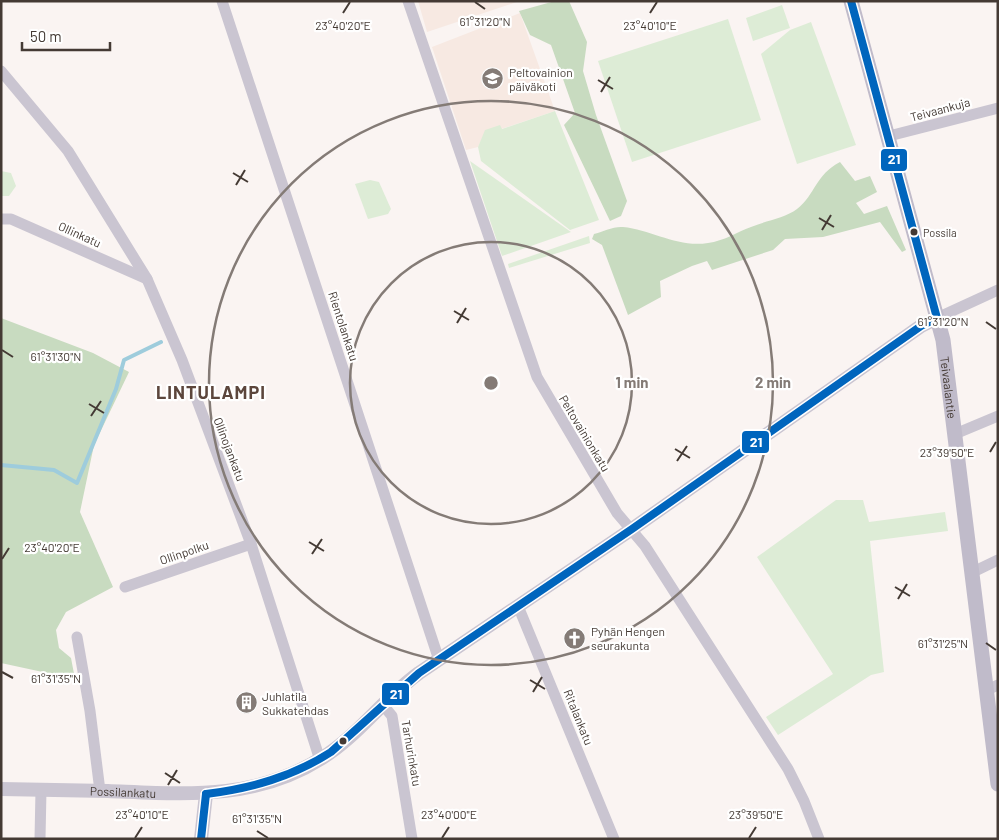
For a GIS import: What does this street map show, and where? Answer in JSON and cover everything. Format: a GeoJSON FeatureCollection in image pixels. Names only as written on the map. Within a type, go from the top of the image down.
{"type":"FeatureCollection","features":[{"type":"Feature","properties":{"kind":"main road","name":"Teivaalantie"},"geometry":{"type":"LineString","coordinates":[[851,1],[943,340],[973,572],[992,688],[998,784]]}},
{"type":"Feature","properties":{"kind":"street","name":"Rientolankatu"},"geometry":{"type":"LineString","coordinates":[[222,1],[439,660]]}},
{"type":"Feature","properties":{"kind":"street","name":"Peltovainionkatu"},"geometry":{"type":"LineString","coordinates":[[408,1],[537,377],[617,514],[632,529],[788,769],[804,801],[818,839]]}},
{"type":"Feature","properties":{"kind":"street","name":"Ollinojankatu"},"geometry":{"type":"LineString","coordinates":[[1,71],[68,151],[147,279],[182,360],[251,544],[320,760]]}},
{"type":"Feature","properties":{"kind":"street","name":"Teivaankuja"},"geometry":{"type":"LineString","coordinates":[[889,136],[998,108]]}},
{"type":"Feature","properties":{"kind":"street","name":"Ollinkatu"},"geometry":{"type":"LineString","coordinates":[[1,218],[11,219],[147,279]]}},
{"type":"Feature","properties":{"kind":"street"},"geometry":{"type":"LineString","coordinates":[[938,318],[998,290]]}},
{"type":"Feature","properties":{"kind":"street","name":"Possilankatu"},"geometry":{"type":"LineString","coordinates":[[1,789],[206,794],[264,784],[320,760],[345,741],[404,684],[632,529],[921,326],[938,318]]}},
{"type":"Feature","properties":{"kind":"street"},"geometry":{"type":"LineString","coordinates":[[955,434],[998,416]]}},
{"type":"Feature","properties":{"kind":"street","name":"Ollinpolku"},"geometry":{"type":"LineString","coordinates":[[125,587],[251,544]]}},
{"type":"Feature","properties":{"kind":"street"},"geometry":{"type":"LineString","coordinates":[[973,572],[998,560]]}},
{"type":"Feature","properties":{"kind":"street","name":"Ritalankatu"},"geometry":{"type":"LineString","coordinates":[[518,606],[614,839]]}},
{"type":"Feature","properties":{"kind":"street"},"geometry":{"type":"LineString","coordinates":[[77,637],[90,712],[100,791]]}},
{"type":"Feature","properties":{"kind":"street","name":"Tarhurinkatu"},"geometry":{"type":"LineString","coordinates":[[383,705],[392,716],[412,839]]}},
{"type":"Feature","properties":{"kind":"street"},"geometry":{"type":"LineString","coordinates":[[40,839],[41,790]]}},
{"type":"Feature","properties":{"kind":"street"},"geometry":{"type":"LineString","coordinates":[[201,839],[206,794]]}},
{"type":"Feature","properties":{"kind":"shaded area"},"geometry":{"type":"Polygon","coordinates":[[[418,1],[520,1],[427,32],[418,1]]]}},
{"type":"Feature","properties":{"kind":"shaded area","name":"Peltovainion päiväkoti"},"geometry":{"type":"Polygon","coordinates":[[[520,13],[555,111],[501,129],[486,130],[478,147],[466,150],[432,47],[520,13]]]}},
{"type":"Feature","properties":{"kind":"green space"},"geometry":{"type":"Polygon","coordinates":[[[555,1],[569,1],[587,42],[583,71],[596,115],[627,201],[621,216],[610,221],[564,125],[575,113],[551,45],[530,35],[519,11],[555,1]]]}},
{"type":"Feature","properties":{"kind":"green space"},"geometry":{"type":"Polygon","coordinates":[[[782,5],[790,28],[753,41],[746,18],[782,5]]]}},
{"type":"Feature","properties":{"kind":"green space"},"geometry":{"type":"Polygon","coordinates":[[[728,19],[761,120],[632,162],[598,61],[728,19]]]}},
{"type":"Feature","properties":{"kind":"green space"},"geometry":{"type":"Polygon","coordinates":[[[811,22],[856,145],[797,164],[761,54],[790,30],[811,22]]]}},
{"type":"Feature","properties":{"kind":"green space"},"geometry":{"type":"Polygon","coordinates":[[[555,111],[599,220],[570,230],[481,161],[478,147],[485,130],[500,125],[502,129],[555,111]]]}},
{"type":"Feature","properties":{"kind":"green space"},"geometry":{"type":"Polygon","coordinates":[[[470,161],[571,232],[502,256],[470,161]]]}},
{"type":"Feature","properties":{"kind":"green space"},"geometry":{"type":"Polygon","coordinates":[[[840,162],[855,181],[870,176],[877,192],[856,203],[864,214],[887,206],[906,250],[902,252],[880,222],[823,237],[785,239],[773,250],[712,270],[707,261],[660,281],[661,297],[628,315],[602,245],[592,239],[594,234],[612,228],[623,227],[686,243],[697,244],[720,240],[787,215],[797,209],[825,173],[840,162]]]}},
{"type":"Feature","properties":{"kind":"green space"},"geometry":{"type":"Polygon","coordinates":[[[1,171],[11,173],[16,186],[9,196],[1,196],[1,171]]]}},
{"type":"Feature","properties":{"kind":"green space"},"geometry":{"type":"Polygon","coordinates":[[[370,180],[379,182],[391,209],[388,214],[368,219],[355,184],[370,180]]]}},
{"type":"Feature","properties":{"kind":"green space"},"geometry":{"type":"Polygon","coordinates":[[[589,236],[590,243],[509,268],[508,264],[589,236]]]}},
{"type":"Feature","properties":{"kind":"green space"},"geometry":{"type":"Polygon","coordinates":[[[1,318],[93,353],[129,372],[94,445],[80,512],[113,587],[66,612],[56,630],[59,648],[71,658],[75,679],[1,663],[1,318]]]}},
{"type":"Feature","properties":{"kind":"green space"},"geometry":{"type":"Polygon","coordinates":[[[836,500],[863,500],[869,522],[945,512],[948,531],[870,541],[884,672],[871,675],[778,735],[766,717],[833,674],[757,557],[836,500]]]}},
{"type":"Feature","properties":{"kind":"waterway"},"geometry":{"type":"LineString","coordinates":[[1,465],[54,470],[77,483],[116,389],[124,360],[161,342]]}},
{"type":"Feature","properties":{"kind":"transit line","name":"21"},"geometry":{"type":"LineString","coordinates":[[851,1],[937,318]]}},
{"type":"Feature","properties":{"kind":"transit line","name":"21"},"geometry":{"type":"LineString","coordinates":[[206,794],[255,785],[286,775],[331,752],[419,673],[632,529],[921,326],[937,318]]}},
{"type":"Feature","properties":{"kind":"transit line","name":"21"},"geometry":{"type":"LineString","coordinates":[[201,839],[206,794]]}},
{"type":"Feature","properties":{"kind":"place","name":"Peltovainion päiväkoti"},"geometry":{"type":"Point","coordinates":[493,79]}},
{"type":"Feature","properties":{"kind":"place","name":"Possila"},"geometry":{"type":"Point","coordinates":[914,232]}},
{"type":"Feature","properties":{"kind":"place","name":"Pyhän Hengen seurakunta"},"geometry":{"type":"Point","coordinates":[575,638]}},
{"type":"Feature","properties":{"kind":"place","name":"Juhlatila Sukkatehdas"},"geometry":{"type":"Point","coordinates":[246,703]}},
{"type":"Feature","properties":{"kind":"district","name":"LINTULAMPI"},"geometry":{"type":"Point","coordinates":[211,392]}}]}
